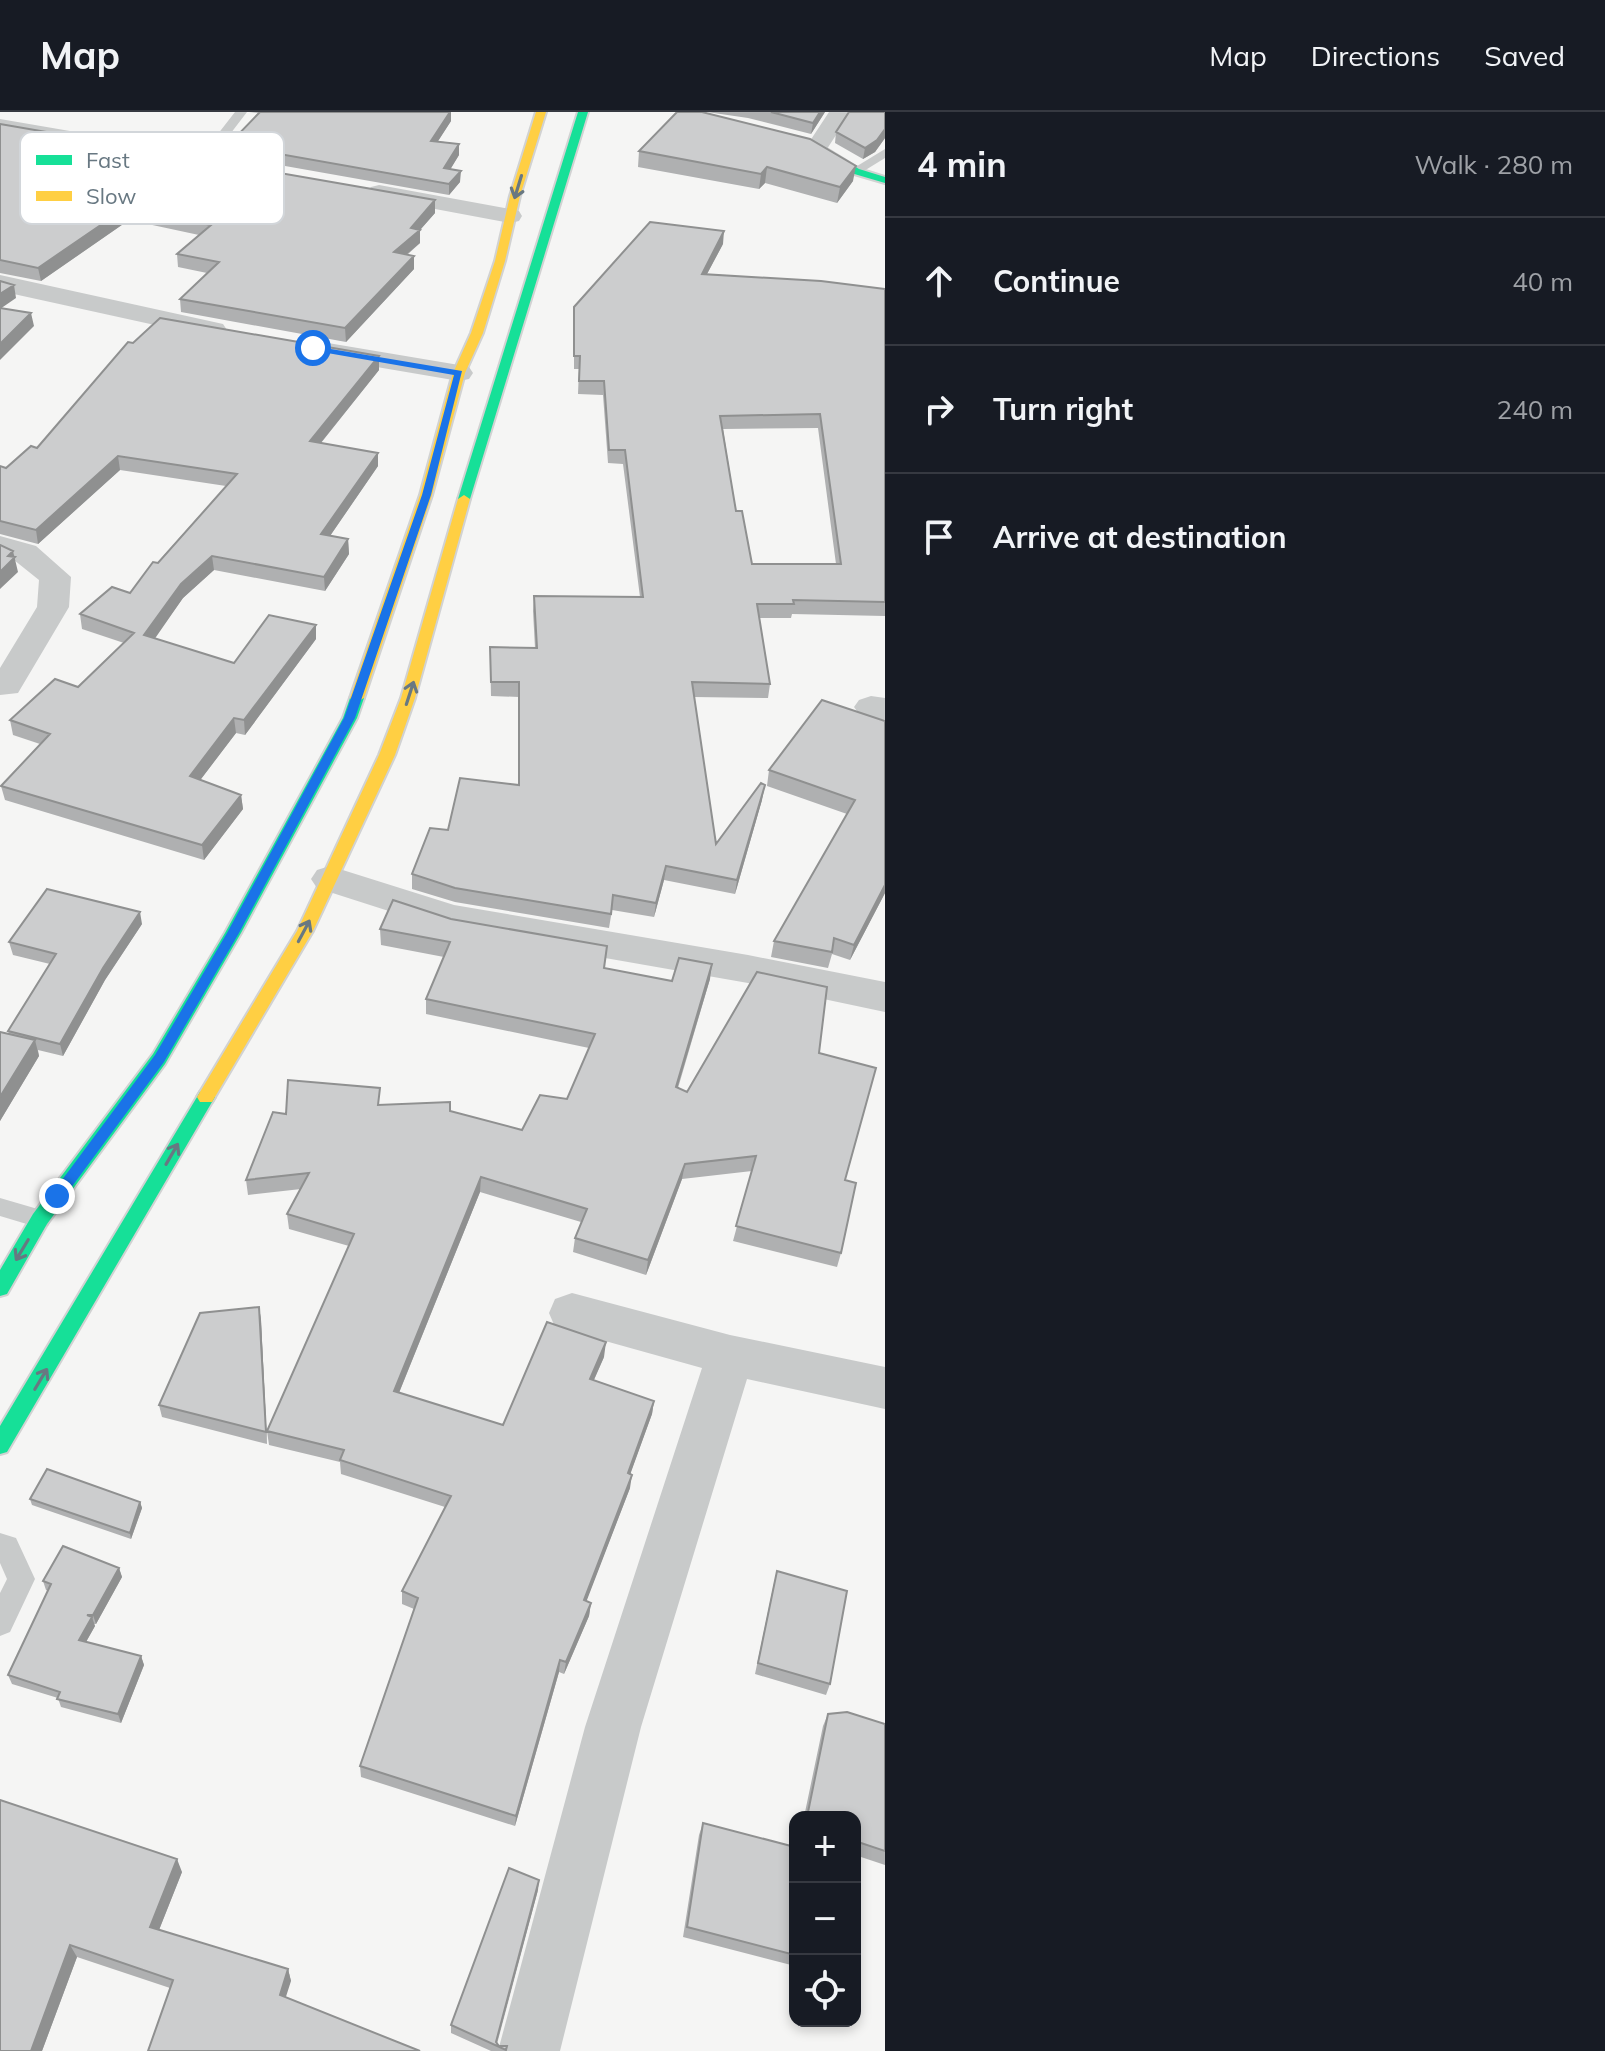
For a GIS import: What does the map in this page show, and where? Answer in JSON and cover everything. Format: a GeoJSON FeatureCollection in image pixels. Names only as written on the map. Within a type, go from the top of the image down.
{"type":"FeatureCollection","features":[{"type":"Feature","properties":{"kind":"main road"},"geometry":{"type":"LineString","coordinates":[[0,1288],[40,1219],[159,1059],[233,933],[350,718],[426,495],[459,373],[477,333],[500,261],[541,112]]}},
{"type":"Feature","properties":{"kind":"main road"},"geometry":{"type":"LineString","coordinates":[[0,1445],[305,931],[387,755],[408,698],[467,488],[583,112]]}},
{"type":"Feature","properties":{"kind":"main road"},"geometry":{"type":"LineString","coordinates":[[789,140],[817,147],[855,171],[885,180]]}},
{"type":"Feature","properties":{"kind":"street"},"geometry":{"type":"LineString","coordinates":[[5,130],[39,119],[46,112]]}},
{"type":"Feature","properties":{"kind":"street"},"geometry":{"type":"LineString","coordinates":[[817,147],[840,112]]}},
{"type":"Feature","properties":{"kind":"street"},"geometry":{"type":"LineString","coordinates":[[284,175],[296,177]]}},
{"type":"Feature","properties":{"kind":"street"},"geometry":{"type":"LineString","coordinates":[[357,188],[510,216]]}},
{"type":"Feature","properties":{"kind":"street"},"geometry":{"type":"LineString","coordinates":[[0,283],[242,335]]}},
{"type":"Feature","properties":{"kind":"street"},"geometry":{"type":"LineString","coordinates":[[298,346],[459,373]]}},
{"type":"Feature","properties":{"kind":"street"},"geometry":{"type":"LineString","coordinates":[[0,545],[25,553],[55,577],[53,607],[6,686]]}},
{"type":"Feature","properties":{"kind":"street"},"geometry":{"type":"LineString","coordinates":[[330,879],[451,918],[748,969],[885,997]]}},
{"type":"Feature","properties":{"kind":"street"},"geometry":{"type":"LineString","coordinates":[[572,1313],[730,1355],[881,1376]]}},
{"type":"Feature","properties":{"kind":"street"},"geometry":{"type":"LineString","coordinates":[[529,2051],[613,1727],[730,1355]]}},
{"type":"Feature","properties":{"kind":"lane"},"geometry":{"type":"LineString","coordinates":[[226,132],[241,112]]}},
{"type":"Feature","properties":{"kind":"lane"},"geometry":{"type":"LineString","coordinates":[[855,171],[885,153]]}},
{"type":"Feature","properties":{"kind":"lane"},"geometry":{"type":"LineString","coordinates":[[0,1207],[40,1219]]}},
{"type":"Feature","properties":{"kind":"lane"},"geometry":{"type":"LineString","coordinates":[[0,1545],[6,1547],[21,1579],[0,1623]]}},
{"type":"Feature","properties":{"kind":"building"},"geometry":{"type":"Polygon","coordinates":[[[260,112],[450,112],[431,141],[459,144],[444,168],[461,171],[449,184],[284,155],[284,132],[241,132],[260,112]]]}},
{"type":"Feature","properties":{"kind":"building"},"geometry":{"type":"Polygon","coordinates":[[[677,112],[702,112],[810,139],[856,166],[840,187],[767,167],[761,174],[639,151],[677,112]]]}},
{"type":"Feature","properties":{"kind":"building"},"geometry":{"type":"Polygon","coordinates":[[[771,112],[820,112],[813,123],[771,112]]]}},
{"type":"Feature","properties":{"kind":"building"},"geometry":{"type":"Polygon","coordinates":[[[849,112],[885,112],[885,129],[877,140],[865,148],[836,132],[849,112]]]}},
{"type":"Feature","properties":{"kind":"building"},"geometry":{"type":"Polygon","coordinates":[[[0,124],[46,132],[20,132],[20,224],[102,224],[38,268],[0,260],[0,124]]]}},
{"type":"Feature","properties":{"kind":"building"},"geometry":{"type":"Polygon","coordinates":[[[284,174],[435,200],[411,228],[420,230],[394,252],[414,256],[345,328],[180,299],[219,262],[177,254],[211,225],[206,224],[284,224],[284,174]]]}},
{"type":"Feature","properties":{"kind":"building"},"geometry":{"type":"Polygon","coordinates":[[[650,222],[724,231],[702,274],[821,281],[885,289],[885,602],[793,600],[794,604],[757,604],[770,684],[692,682],[716,844],[761,783],[765,785],[737,880],[666,866],[656,903],[613,895],[611,914],[455,888],[412,874],[430,828],[448,830],[460,778],[519,785],[519,682],[491,682],[490,647],[537,648],[534,596],[643,597],[625,450],[609,450],[604,381],[579,381],[580,356],[574,356],[574,307],[650,222]],[[820,414],[720,416],[736,511],[742,511],[752,564],[841,564],[820,414]]]}},
{"type":"Feature","properties":{"kind":"building"},"geometry":{"type":"Polygon","coordinates":[[[0,281],[14,285],[0,294],[0,281]]]}},
{"type":"Feature","properties":{"kind":"building"},"geometry":{"type":"Polygon","coordinates":[[[0,308],[31,313],[0,344],[0,308]]]}},
{"type":"Feature","properties":{"kind":"building"},"geometry":{"type":"Polygon","coordinates":[[[160,318],[379,356],[310,441],[378,453],[321,534],[348,539],[324,577],[212,556],[181,584],[144,635],[234,663],[269,615],[316,625],[244,720],[234,718],[190,776],[241,795],[202,845],[1,786],[50,734],[10,720],[55,679],[78,687],[134,633],[80,614],[112,587],[130,593],[153,562],[158,563],[237,474],[118,456],[36,530],[0,521],[0,466],[6,468],[31,446],[37,448],[128,342],[133,343],[160,318]]]}},
{"type":"Feature","properties":{"kind":"building"},"geometry":{"type":"Polygon","coordinates":[[[0,545],[13,551],[8,556],[15,557],[0,572],[0,545]]]}},
{"type":"Feature","properties":{"kind":"building"},"geometry":{"type":"Polygon","coordinates":[[[822,700],[885,721],[885,885],[854,945],[834,938],[832,952],[774,941],[855,800],[769,770],[822,700]]]}},
{"type":"Feature","properties":{"kind":"building"},"geometry":{"type":"Polygon","coordinates":[[[47,889],[140,912],[103,968],[60,1044],[8,1031],[56,954],[9,942],[47,889]]]}},
{"type":"Feature","properties":{"kind":"building"},"geometry":{"type":"Polygon","coordinates":[[[393,900],[451,919],[607,946],[604,968],[672,981],[679,958],[712,964],[676,1087],[687,1092],[757,972],[827,987],[819,1053],[876,1068],[845,1180],[856,1183],[841,1253],[736,1226],[756,1156],[685,1164],[648,1260],[575,1238],[587,1209],[481,1177],[394,1391],[503,1425],[547,1322],[606,1342],[590,1379],[654,1401],[628,1473],[632,1475],[584,1600],[591,1603],[566,1662],[560,1660],[516,1816],[360,1766],[418,1598],[402,1591],[451,1496],[340,1460],[344,1450],[267,1431],[354,1234],[287,1214],[309,1173],[246,1180],[273,1112],[286,1114],[288,1080],[380,1088],[378,1105],[450,1102],[450,1111],[522,1130],[540,1095],[567,1099],[595,1034],[426,999],[450,942],[380,929],[393,900]]]}},
{"type":"Feature","properties":{"kind":"building"},"geometry":{"type":"Polygon","coordinates":[[[0,1032],[35,1040],[0,1097],[0,1032]]]}},
{"type":"Feature","properties":{"kind":"building"},"geometry":{"type":"Polygon","coordinates":[[[259,1307],[266,1432],[159,1405],[200,1313],[259,1307]]]}},
{"type":"Feature","properties":{"kind":"building"},"geometry":{"type":"Polygon","coordinates":[[[47,1469],[140,1502],[130,1533],[30,1499],[47,1469]]]}},
{"type":"Feature","properties":{"kind":"building"},"geometry":{"type":"Polygon","coordinates":[[[63,1546],[119,1568],[93,1615],[87,1615],[92,1617],[79,1640],[141,1656],[118,1714],[57,1699],[60,1692],[8,1675],[51,1584],[43,1581],[63,1546]]]}},
{"type":"Feature","properties":{"kind":"building"},"geometry":{"type":"Polygon","coordinates":[[[777,1571],[847,1591],[830,1684],[758,1663],[777,1571]]]}},
{"type":"Feature","properties":{"kind":"building"},"geometry":{"type":"Polygon","coordinates":[[[847,1712],[885,1724],[885,1851],[861,1843],[861,1811],[808,1811],[828,1714],[847,1712]]]}},
{"type":"Feature","properties":{"kind":"building"},"geometry":{"type":"Polygon","coordinates":[[[0,1800],[177,1859],[150,1927],[288,1969],[280,1995],[420,2051],[148,2051],[173,1980],[70,1945],[31,2051],[0,2051],[0,1800]]]}},
{"type":"Feature","properties":{"kind":"building"},"geometry":{"type":"Polygon","coordinates":[[[703,1823],[789,1845],[789,1953],[687,1927],[703,1823]]]}},
{"type":"Feature","properties":{"kind":"building"},"geometry":{"type":"Polygon","coordinates":[[[509,1868],[539,1880],[496,2042],[499,2046],[507,2046],[506,2050],[451,2025],[509,1868]]]}},
{"type":"Feature","properties":{"kind":"traffic: fast"},"geometry":{"type":"LineString","coordinates":[[464,499],[583,112]]}},
{"type":"Feature","properties":{"kind":"traffic: fast"},"geometry":{"type":"LineString","coordinates":[[803,143],[817,147],[855,171],[885,180]]}},
{"type":"Feature","properties":{"kind":"traffic: fast"},"geometry":{"type":"LineString","coordinates":[[0,1288],[40,1219],[159,1059],[233,933],[350,718],[357,698]]}},
{"type":"Feature","properties":{"kind":"traffic: fast"},"geometry":{"type":"LineString","coordinates":[[0,1445],[206,1097]]}},
{"type":"Feature","properties":{"kind":"traffic: slow"},"geometry":{"type":"LineString","coordinates":[[357,698],[426,495],[459,373],[477,333],[500,261],[515,196],[541,112]]}},
{"type":"Feature","properties":{"kind":"traffic: slow"},"geometry":{"type":"LineString","coordinates":[[206,1097],[305,931],[387,755],[408,698],[464,499]]}},
{"type":"Feature","properties":{"kind":"route"},"geometry":{"type":"LineString","coordinates":[[57,1196],[159,1059],[321,774],[350,718],[426,495],[459,373],[313,348]]}}]}
